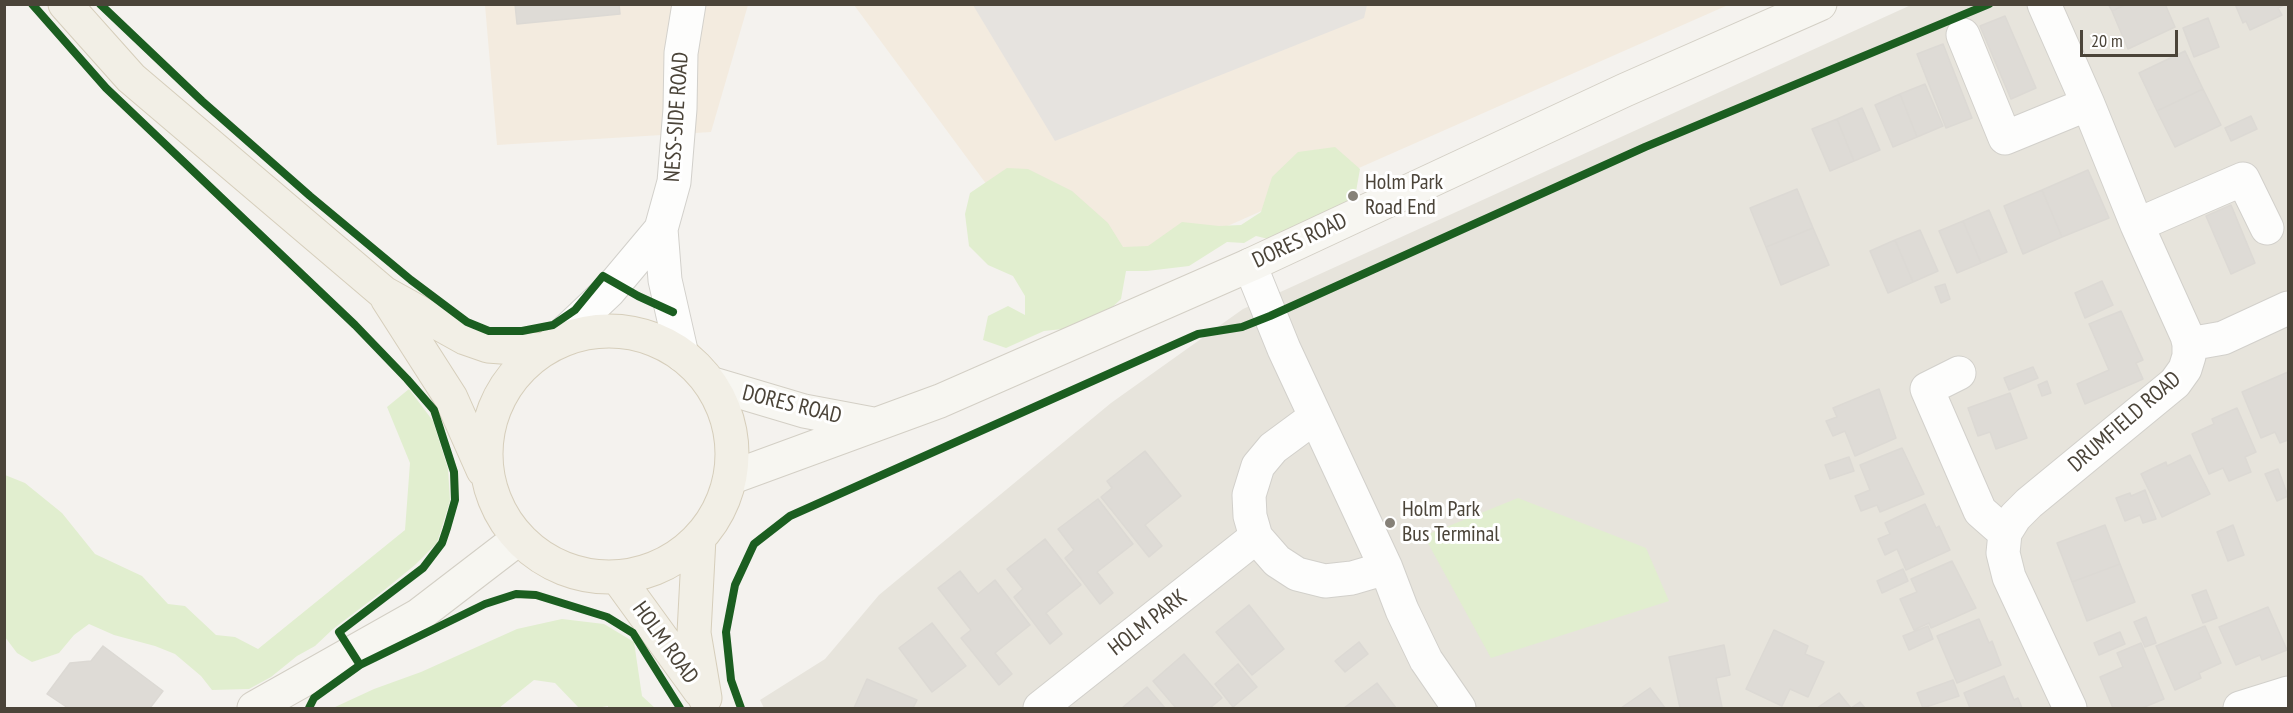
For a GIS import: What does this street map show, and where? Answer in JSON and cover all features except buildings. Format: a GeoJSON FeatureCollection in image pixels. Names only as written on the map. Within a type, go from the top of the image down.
{"type":"FeatureCollection","features":[{"type":"Feature","properties":{"kind":"main road"},"geometry":{"type":"LineString","coordinates":[[65,4],[131,78],[384,293],[465,338],[488,346],[548,347]]}},
{"type":"Feature","properties":{"kind":"main road","name":"DORES ROAD"},"geometry":{"type":"LineString","coordinates":[[730,478],[940,401],[1250,265],[1625,90],[1820,4]]}},
{"type":"Feature","properties":{"kind":"main road"},"geometry":{"type":"LineString","coordinates":[[384,293],[451,398],[487,480],[498,512],[518,539],[544,560],[576,574],[595,578],[618,578],[648,572],[674,560],[699,538],[719,511],[730,478],[731,440],[725,412],[710,383],[682,355],[648,337],[623,331],[580,334],[548,347],[512,376],[494,408],[485,444],[487,480]]}},
{"type":"Feature","properties":{"kind":"main road","name":"DORES ROAD"},"geometry":{"type":"LineString","coordinates":[[710,383],[804,411],[875,424]]}},
{"type":"Feature","properties":{"kind":"main road"},"geometry":{"type":"LineString","coordinates":[[699,538],[694,633],[707,703]]}},
{"type":"Feature","properties":{"kind":"main road"},"geometry":{"type":"LineString","coordinates":[[267,706],[351,652],[419,615],[518,539]]}},
{"type":"Feature","properties":{"kind":"main road","name":"HOLM ROAD"},"geometry":{"type":"LineString","coordinates":[[618,578],[707,703]]}},
{"type":"Feature","properties":{"kind":"street","name":"NESS-SIDE ROAD"},"geometry":{"type":"LineString","coordinates":[[682,355],[665,280],[661,230],[674,182],[680,109],[681,53],[689,4]]}},
{"type":"Feature","properties":{"kind":"street","name":"DRUMFIELD ROAD"},"geometry":{"type":"LineString","coordinates":[[2006,533],[2015,517],[2029,503],[2175,383],[2185,369],[2189,356],[2187,336],[2137,225],[2044,4]]}},
{"type":"Feature","properties":{"kind":"street"},"geometry":{"type":"LineString","coordinates":[[1963,35],[2005,138],[2088,104]]}},
{"type":"Feature","properties":{"kind":"street"},"geometry":{"type":"LineString","coordinates":[[2137,225],[2243,179],[2267,228]]}},
{"type":"Feature","properties":{"kind":"street","name":"NESS-SIDE ROAD"},"geometry":{"type":"LineString","coordinates":[[548,347],[609,291],[661,230]]}},
{"type":"Feature","properties":{"kind":"street"},"geometry":{"type":"LineString","coordinates":[[1250,265],[1284,349],[1386,568],[1402,610],[1426,660],[1459,708]]}},
{"type":"Feature","properties":{"kind":"street"},"geometry":{"type":"LineString","coordinates":[[2188,344],[2223,338],[2289,308]]}},
{"type":"Feature","properties":{"kind":"street"},"geometry":{"type":"LineString","coordinates":[[1959,373],[1927,389],[1980,511],[2006,533],[2003,553],[2009,577],[2070,708]]}},
{"type":"Feature","properties":{"kind":"street"},"geometry":{"type":"LineString","coordinates":[[1315,417],[1273,448],[1258,466],[1249,495],[1250,516],[1256,537],[1277,561],[1297,574],[1325,581],[1352,578],[1386,568]]}},
{"type":"Feature","properties":{"kind":"street","name":"HOLM PARK"},"geometry":{"type":"LineString","coordinates":[[1040,708],[1256,537]]}},
{"type":"Feature","properties":{"kind":"street"},"geometry":{"type":"LineString","coordinates":[[2240,708],[2289,693]]}},
{"type":"Feature","properties":{"kind":"shaded area"},"geometry":{"type":"Polygon","coordinates":[[[485,5],[748,5],[711,132],[497,145],[485,5]]]}},
{"type":"Feature","properties":{"kind":"shaded area"},"geometry":{"type":"Polygon","coordinates":[[[854,5],[1728,5],[1069,296],[854,5]]]}},
{"type":"Feature","properties":{"kind":"shaded area"},"geometry":{"type":"Polygon","coordinates":[[[973,5],[1367,5],[1364,18],[1055,141],[973,5]]]}},
{"type":"Feature","properties":{"kind":"shaded area"},"geometry":{"type":"Polygon","coordinates":[[[1911,5],[2288,5],[2288,708],[764,708],[760,700],[825,659],[879,595],[1111,403],[1243,309],[1911,5]]]}},
{"type":"Feature","properties":{"kind":"green space"},"geometry":{"type":"Polygon","coordinates":[[[1335,147],[1360,169],[1352,214],[1289,244],[1256,236],[1244,243],[1227,242],[1189,266],[1126,271],[1121,299],[1104,315],[1072,328],[1044,331],[1006,348],[983,340],[988,316],[1008,306],[1025,315],[1025,296],[1013,276],[988,265],[969,246],[965,214],[970,193],[1007,168],[1028,169],[1072,191],[1108,223],[1123,247],[1148,246],[1182,222],[1219,226],[1241,225],[1261,212],[1272,177],[1298,152],[1335,147]]]}},
{"type":"Feature","properties":{"kind":"green space"},"geometry":{"type":"Polygon","coordinates":[[[409,389],[433,421],[448,469],[450,501],[437,543],[415,565],[333,629],[315,646],[297,656],[271,677],[249,689],[212,690],[201,676],[175,654],[114,635],[89,624],[74,635],[59,653],[32,662],[17,653],[5,637],[5,475],[25,483],[62,513],[95,554],[142,576],[168,604],[185,606],[216,635],[235,637],[258,649],[405,530],[410,463],[387,407],[409,389]]]}},
{"type":"Feature","properties":{"kind":"green space"},"geometry":{"type":"Polygon","coordinates":[[[1518,498],[1646,548],[1669,601],[1491,658],[1424,536],[1518,498]]]}},
{"type":"Feature","properties":{"kind":"green space"},"geometry":{"type":"Polygon","coordinates":[[[562,619],[604,624],[634,642],[642,696],[655,708],[608,708],[608,706],[579,708],[555,683],[534,680],[499,708],[333,708],[517,629],[562,619]]]}},
{"type":"Feature","properties":{"kind":"cycle path"},"geometry":{"type":"LineString","coordinates":[[32,4],[106,88],[355,325],[434,410],[454,472],[455,500],[447,528],[442,543],[423,568],[339,632],[360,665]]}},
{"type":"Feature","properties":{"kind":"cycle path"},"geometry":{"type":"LineString","coordinates":[[100,4],[202,101],[310,196],[411,280],[467,322],[489,331],[522,331],[553,325],[575,310],[603,276],[673,312]]}},
{"type":"Feature","properties":{"kind":"cycle path"},"geometry":{"type":"LineString","coordinates":[[741,708],[731,680],[726,632],[735,585],[754,544],[790,516],[1198,334],[1242,327],[1270,316],[1645,147],[1989,4]]}},
{"type":"Feature","properties":{"kind":"cycle path"},"geometry":{"type":"LineString","coordinates":[[309,708],[314,698],[360,665],[485,604],[516,594],[536,595],[607,617],[633,633],[680,708]]}},
{"type":"Feature","properties":{"kind":"place","name":"Holm Park Road End"},"geometry":{"type":"Point","coordinates":[1353,196]}},
{"type":"Feature","properties":{"kind":"place","name":"Holm Park Bus Terminal"},"geometry":{"type":"Point","coordinates":[1390,523]}}]}
